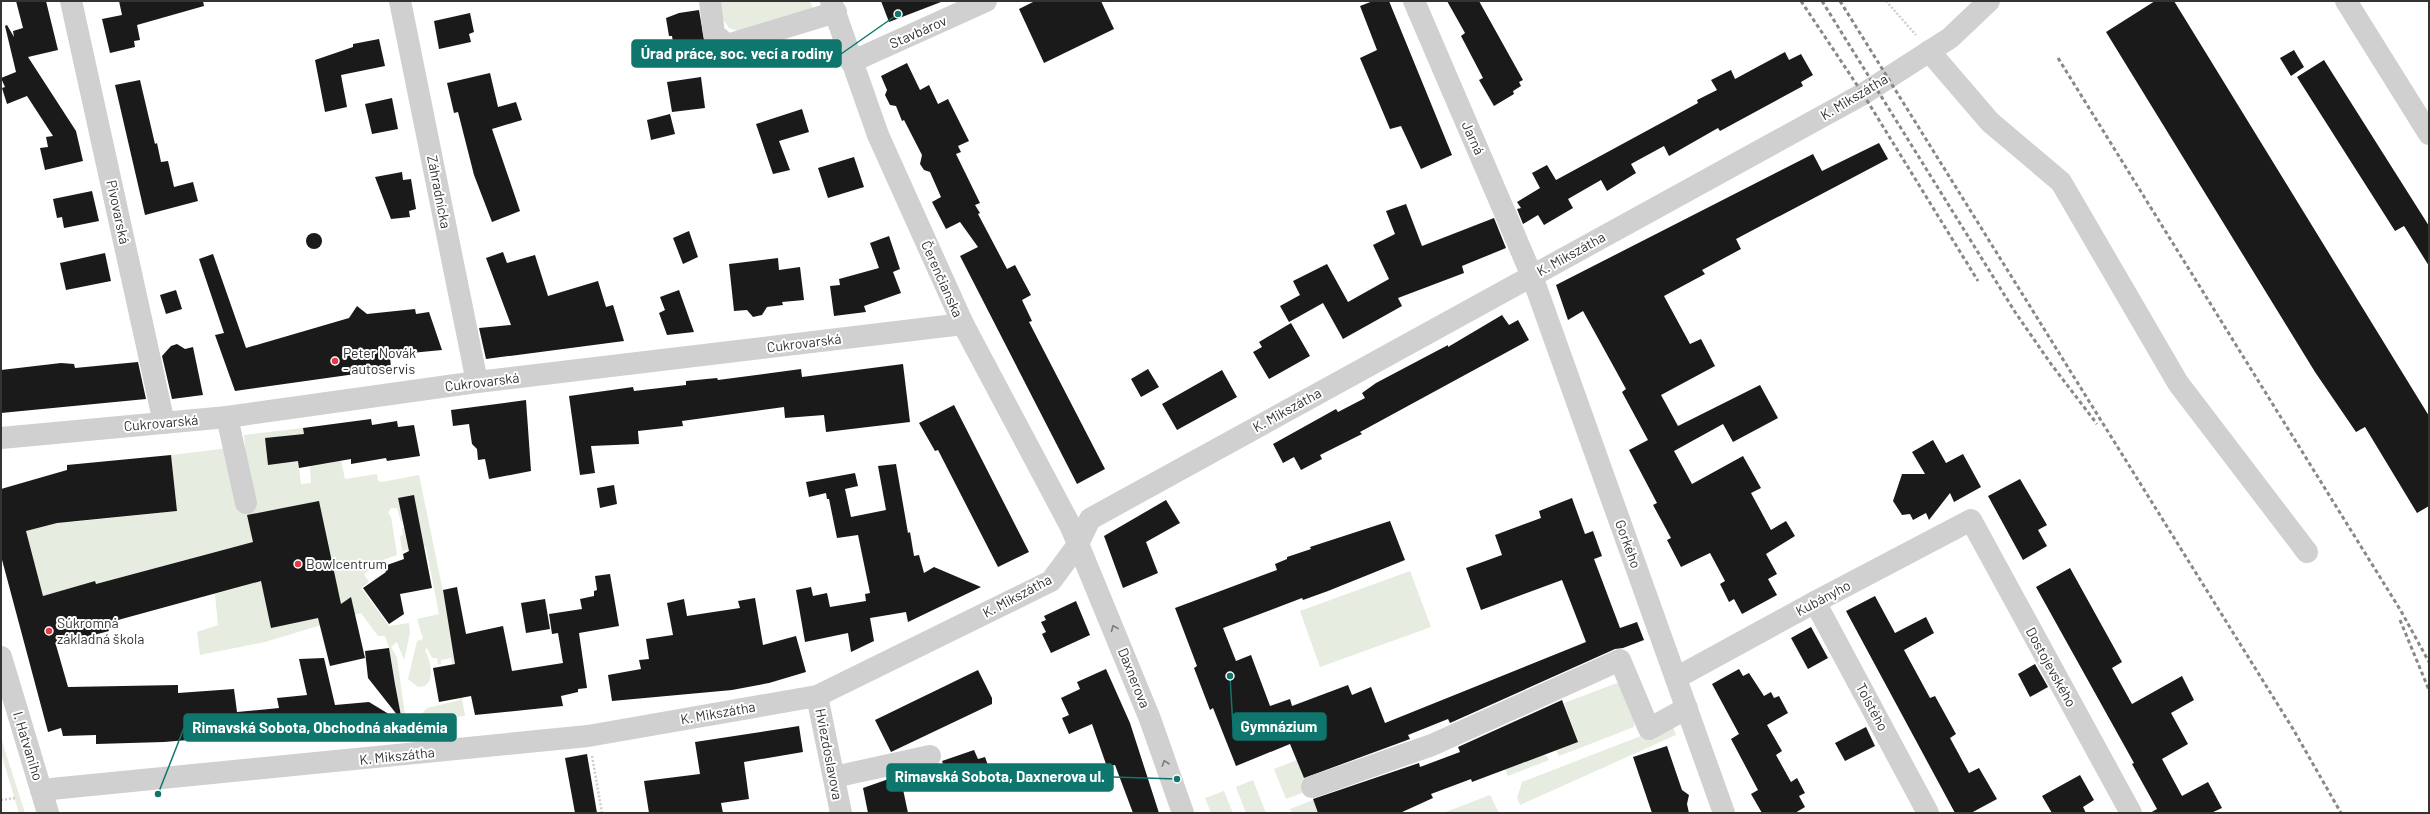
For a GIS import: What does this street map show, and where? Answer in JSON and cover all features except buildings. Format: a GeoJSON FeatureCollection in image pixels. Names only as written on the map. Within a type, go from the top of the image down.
{"type":"FeatureCollection","features":[{"type":"Feature","properties":{"kind":"street","name":"Pivovarská"},"geometry":{"type":"LineString","coordinates":[[71,1],[164,422]]}},
{"type":"Feature","properties":{"kind":"street","name":"Záhradnícka"},"geometry":{"type":"LineString","coordinates":[[400,1],[477,382]]}},
{"type":"Feature","properties":{"kind":"street"},"geometry":{"type":"LineString","coordinates":[[710,1],[714,34],[728,45],[834,6]]}},
{"type":"Feature","properties":{"kind":"street","name":"Jarná"},"geometry":{"type":"LineString","coordinates":[[1414,1],[1532,276]]}},
{"type":"Feature","properties":{"kind":"street","name":"K. Mikszátha"},"geometry":{"type":"LineString","coordinates":[[41,790],[588,736],[817,696],[1051,581],[1077,546],[1090,519],[1863,94],[1950,38],[1989,1]]}},
{"type":"Feature","properties":{"kind":"street"},"geometry":{"type":"LineString","coordinates":[[2346,1],[2429,134]]}},
{"type":"Feature","properties":{"kind":"street","name":"Stavbárov"},"geometry":{"type":"LineString","coordinates":[[851,62],[980,4]]}},
{"type":"Feature","properties":{"kind":"street","name":"Čerenčianska"},"geometry":{"type":"LineString","coordinates":[[834,6],[851,62],[878,136],[963,324],[1071,527],[1077,546]]}},
{"type":"Feature","properties":{"kind":"street"},"geometry":{"type":"LineString","coordinates":[[1929,51],[1990,122],[2061,182],[2178,383],[2307,552]]}},
{"type":"Feature","properties":{"kind":"street","name":"Gorkého"},"geometry":{"type":"LineString","coordinates":[[1532,276],[1724,813]]}},
{"type":"Feature","properties":{"kind":"street","name":"Cukrovarská"},"geometry":{"type":"LineString","coordinates":[[1,438],[227,417],[477,382],[963,324]]}},
{"type":"Feature","properties":{"kind":"street"},"geometry":{"type":"LineString","coordinates":[[227,417],[246,503]]}},
{"type":"Feature","properties":{"kind":"street","name":"Kubányho"},"geometry":{"type":"LineString","coordinates":[[1676,678],[1815,602],[1971,520]]}},
{"type":"Feature","properties":{"kind":"street","name":"Dostojevského"},"geometry":{"type":"LineString","coordinates":[[1971,520],[2131,813]]}},
{"type":"Feature","properties":{"kind":"street","name":"Daxnerova"},"geometry":{"type":"LineString","coordinates":[[1077,546],[1118,638],[1150,719],[1183,813]]}},
{"type":"Feature","properties":{"kind":"street","name":"Tolstého"},"geometry":{"type":"LineString","coordinates":[[1815,602],[1928,813]]}},
{"type":"Feature","properties":{"kind":"street","name":"I. Hatvaniho"},"geometry":{"type":"LineString","coordinates":[[1,656],[48,813]]}},
{"type":"Feature","properties":{"kind":"street"},"geometry":{"type":"LineString","coordinates":[[1312,787],[1432,744],[1620,660],[1649,729],[1687,708]]}},
{"type":"Feature","properties":{"kind":"street","name":"Hviezdoslavova"},"geometry":{"type":"LineString","coordinates":[[817,696],[841,813]]}},
{"type":"Feature","properties":{"kind":"street"},"geometry":{"type":"LineString","coordinates":[[834,777],[930,756]]}},
{"type":"Feature","properties":{"kind":"path"},"geometry":{"type":"LineString","coordinates":[[1886,1],[1929,51]]}},
{"type":"Feature","properties":{"kind":"path"},"geometry":{"type":"LineString","coordinates":[[588,736],[602,813]]}},
{"type":"Feature","properties":{"kind":"path"},"geometry":{"type":"LineString","coordinates":[[1,800],[15,798]]}},
{"type":"Feature","properties":{"kind":"shaded area"},"geometry":{"type":"Polygon","coordinates":[[[716,1],[810,1],[814,11],[748,34],[729,28],[718,12],[716,1]]]}},
{"type":"Feature","properties":{"kind":"shaded area"},"geometry":{"type":"Polygon","coordinates":[[[333,424],[345,479],[377,474],[378,481],[382,482],[419,475],[444,596],[465,716],[423,720],[423,712],[427,708],[460,700],[451,658],[441,660],[441,664],[438,665],[437,658],[432,658],[427,648],[425,650],[431,673],[428,683],[424,686],[418,687],[408,679],[417,641],[423,639],[417,619],[439,614],[426,547],[402,551],[400,536],[403,535],[402,528],[404,528],[405,535],[421,532],[398,498],[403,521],[401,522],[397,508],[391,508],[388,513],[391,517],[397,555],[383,560],[364,574],[369,582],[361,588],[389,626],[409,623],[410,633],[404,660],[397,642],[391,647],[397,658],[405,715],[401,716],[389,648],[385,636],[378,636],[361,613],[265,642],[200,655],[197,632],[218,625],[215,594],[244,586],[234,547],[96,584],[95,581],[43,596],[26,531],[72,519],[73,522],[177,511],[171,455],[245,446],[244,435],[303,428],[307,452],[320,460],[320,464],[330,463],[338,458],[333,424]],[[310,466],[299,467],[301,484],[311,483],[310,466]]]}},
{"type":"Feature","properties":{"kind":"shaded area"},"geometry":{"type":"Polygon","coordinates":[[[1410,571],[1431,627],[1320,667],[1300,611],[1410,571]]]}},
{"type":"Feature","properties":{"kind":"shaded area"},"geometry":{"type":"Polygon","coordinates":[[[1617,683],[1626,691],[1632,702],[1635,715],[1634,727],[1559,756],[1556,750],[1578,742],[1564,703],[1617,683]]]}},
{"type":"Feature","properties":{"kind":"shaded area"},"geometry":{"type":"Polygon","coordinates":[[[1672,724],[1676,735],[1520,805],[1517,798],[1522,782],[1672,724]]]}},
{"type":"Feature","properties":{"kind":"shaded area"},"geometry":{"type":"Polygon","coordinates":[[[1,738],[25,813],[19,813],[1,753],[1,738]]]}},
{"type":"Feature","properties":{"kind":"shaded area"},"geometry":{"type":"Polygon","coordinates":[[[1543,755],[1547,756],[1549,760],[1508,776],[1505,769],[1543,755]]]}},
{"type":"Feature","properties":{"kind":"shaded area"},"geometry":{"type":"Polygon","coordinates":[[[1297,760],[1310,790],[1286,799],[1274,769],[1297,760]]]}},
{"type":"Feature","properties":{"kind":"shaded area"},"geometry":{"type":"Polygon","coordinates":[[[1253,780],[1266,813],[1246,813],[1236,787],[1253,780]]]}},
{"type":"Feature","properties":{"kind":"shaded area"},"geometry":{"type":"Polygon","coordinates":[[[1224,791],[1233,813],[1211,813],[1205,798],[1224,791]]]}},
{"type":"Feature","properties":{"kind":"shaded area"},"geometry":{"type":"Polygon","coordinates":[[[1490,795],[1499,813],[1443,813],[1490,795]]]}},
{"type":"Feature","properties":{"kind":"shaded area"},"geometry":{"type":"Polygon","coordinates":[[[1313,800],[1318,813],[1292,813],[1290,809],[1313,800]]]}},
{"type":"Feature","properties":{"kind":"railway"},"geometry":{"type":"LineString","coordinates":[[1801,1],[1863,94],[1978,281]]}},
{"type":"Feature","properties":{"kind":"railway"},"geometry":{"type":"LineString","coordinates":[[1822,1],[2015,312],[2051,364],[2097,424]]}},
{"type":"Feature","properties":{"kind":"railway"},"geometry":{"type":"LineString","coordinates":[[1840,1],[2293,729],[2341,813]]}},
{"type":"Feature","properties":{"kind":"railway"},"geometry":{"type":"LineString","coordinates":[[2058,58],[2401,611],[2429,662]]}},
{"type":"Feature","properties":{"kind":"railway"},"geometry":{"type":"LineString","coordinates":[[2400,620],[2429,690]]}},
{"type":"Feature","properties":{"kind":"place","name":"Úrad práce, soc. vecí a rodiny"},"geometry":{"type":"Point","coordinates":[898,14]}},
{"type":"Feature","properties":{"kind":"place","name":"Peter Novák - autoservis"},"geometry":{"type":"Point","coordinates":[335,361]}},
{"type":"Feature","properties":{"kind":"place","name":"Bowlcentrum"},"geometry":{"type":"Point","coordinates":[298,564]}},
{"type":"Feature","properties":{"kind":"place","name":"Súkromná základná škola"},"geometry":{"type":"Point","coordinates":[49,631]}},
{"type":"Feature","properties":{"kind":"place","name":"Gymnázium"},"geometry":{"type":"Point","coordinates":[1230,676]}},
{"type":"Feature","properties":{"kind":"place","name":"Rimavská Sobota, Daxnerova ul."},"geometry":{"type":"Point","coordinates":[1177,779]}},
{"type":"Feature","properties":{"kind":"place","name":"Rimavská Sobota, Obchodná akadémia"},"geometry":{"type":"Point","coordinates":[158,794]}}]}
